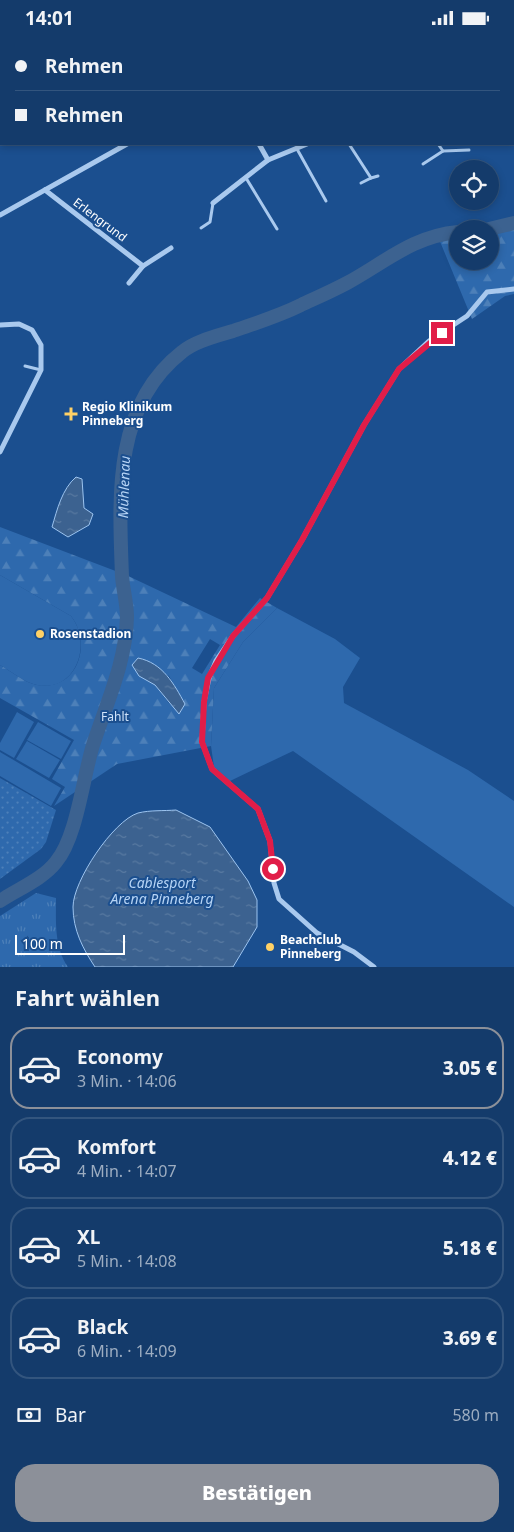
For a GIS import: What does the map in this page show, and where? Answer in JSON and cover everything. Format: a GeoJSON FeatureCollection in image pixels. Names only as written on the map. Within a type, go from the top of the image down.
{"type":"FeatureCollection","features":[{"type":"Feature","properties":{"kind":"street"},"geometry":{"type":"LineString","coordinates":[[0,215],[125,145]]}},
{"type":"Feature","properties":{"kind":"street"},"geometry":{"type":"LineString","coordinates":[[260,145],[268,160]]}},
{"type":"Feature","properties":{"kind":"street"},"geometry":{"type":"LineString","coordinates":[[213,203],[268,160],[304,145]]}},
{"type":"Feature","properties":{"kind":"street","name":"Erlengrund"},"geometry":{"type":"LineString","coordinates":[[44,190],[143,266]]}},
{"type":"Feature","properties":{"kind":"street"},"geometry":{"type":"LineString","coordinates":[[129,283],[143,266],[171,248]]}},
{"type":"Feature","properties":{"kind":"street"},"geometry":{"type":"LineString","coordinates":[[374,967],[354,952],[317,933],[280,899],[274,883],[270,841],[258,809],[212,769],[202,742],[204,702],[208,678],[233,636],[267,598],[302,540],[364,425],[399,369],[429,341],[467,316],[488,291],[514,289]]}},
{"type":"Feature","properties":{"kind":"street"},"geometry":{"type":"LineString","coordinates":[[0,325],[19,324],[32,330],[41,345],[41,370],[0,452]]}},
{"type":"Feature","properties":{"kind":"lane"},"geometry":{"type":"LineString","coordinates":[[350,145],[371,178]]}},
{"type":"Feature","properties":{"kind":"lane"},"geometry":{"type":"LineString","coordinates":[[439,145],[443,151]]}},
{"type":"Feature","properties":{"kind":"lane"},"geometry":{"type":"LineString","coordinates":[[296,148],[326,201]]}},
{"type":"Feature","properties":{"kind":"lane"},"geometry":{"type":"LineString","coordinates":[[423,164],[443,151],[469,150]]}},
{"type":"Feature","properties":{"kind":"lane"},"geometry":{"type":"LineString","coordinates":[[361,183],[378,176]]}},
{"type":"Feature","properties":{"kind":"lane"},"geometry":{"type":"LineString","coordinates":[[246,177],[277,229]]}},
{"type":"Feature","properties":{"kind":"lane"},"geometry":{"type":"LineString","coordinates":[[201,228],[210,222],[213,203]]}},
{"type":"Feature","properties":{"kind":"lane"},"geometry":{"type":"LineString","coordinates":[[25,366],[41,370]]}},
{"type":"Feature","properties":{"kind":"green space"},"geometry":{"type":"Polygon","coordinates":[[[514,227],[514,294],[505,296],[472,319],[452,270],[499,270],[499,230],[514,227]]]}},
{"type":"Feature","properties":{"kind":"green space"},"geometry":{"type":"Polygon","coordinates":[[[449,238],[449,263],[439,239],[449,238]]]}},
{"type":"Feature","properties":{"kind":"green space","name":"Fahlt"},"geometry":{"type":"Polygon","coordinates":[[[0,527],[126,575],[236,627],[260,598],[277,608],[243,642],[214,688],[211,746],[117,764],[54,806],[65,787],[52,779],[74,740],[0,698],[0,665],[32,684],[51,685],[62,681],[71,674],[77,664],[81,640],[71,616],[0,575],[0,527]],[[210,639],[192,668],[202,674],[220,645],[210,639]],[[138,658],[132,665],[155,685],[168,702],[180,713],[185,704],[169,676],[138,658]]]}},
{"type":"Feature","properties":{"kind":"green space","name":"Rosenstadion"},"geometry":{"type":"Polygon","coordinates":[[[0,575],[71,616],[77,627],[80,652],[77,664],[71,674],[62,682],[51,685],[32,684],[0,665],[0,575]]]}},
{"type":"Feature","properties":{"kind":"green space"},"geometry":{"type":"Polygon","coordinates":[[[277,608],[335,639],[360,658],[343,687],[344,703],[468,770],[514,801],[514,907],[293,751],[230,781],[214,767],[211,746],[214,688],[243,642],[277,608]]]}},
{"type":"Feature","properties":{"kind":"green space"},"geometry":{"type":"Polygon","coordinates":[[[17,712],[34,722],[14,758],[0,750],[0,743],[17,712]]]}},
{"type":"Feature","properties":{"kind":"green space"},"geometry":{"type":"Polygon","coordinates":[[[38,722],[71,741],[61,759],[27,740],[38,722]]]}},
{"type":"Feature","properties":{"kind":"green space"},"geometry":{"type":"Polygon","coordinates":[[[27,741],[60,760],[49,778],[16,759],[27,741]]]}},
{"type":"Feature","properties":{"kind":"green space"},"geometry":{"type":"Polygon","coordinates":[[[0,752],[61,788],[51,806],[0,776],[0,752]]]}},
{"type":"Feature","properties":{"kind":"green space"},"geometry":{"type":"Polygon","coordinates":[[[0,778],[56,810],[46,842],[41,849],[0,879],[0,778]]]}},
{"type":"Feature","properties":{"kind":"green space"},"geometry":{"type":"Polygon","coordinates":[[[36,893],[56,898],[58,942],[63,959],[68,967],[0,967],[0,916],[36,893]]]}},
{"type":"Feature","properties":{"kind":"water"},"geometry":{"type":"Polygon","coordinates":[[[76,477],[82,479],[84,508],[93,514],[89,525],[68,537],[52,527],[67,487],[76,477]]]}},
{"type":"Feature","properties":{"kind":"water"},"geometry":{"type":"Polygon","coordinates":[[[138,658],[154,664],[167,675],[185,704],[179,714],[155,685],[139,676],[132,665],[138,658]]]}},
{"type":"Feature","properties":{"kind":"water","name":"Cablesport Arena Pinneberg"},"geometry":{"type":"Polygon","coordinates":[[[176,810],[210,827],[248,881],[257,900],[257,927],[233,967],[95,967],[80,939],[73,915],[75,896],[87,868],[106,839],[128,818],[143,812],[176,810]]]}},
{"type":"Feature","properties":{"kind":"waterway","name":"Mühlenau"},"geometry":{"type":"LineString","coordinates":[[499,227],[514,223]]}},
{"type":"Feature","properties":{"kind":"waterway","name":"Mühlenau"},"geometry":{"type":"LineString","coordinates":[[0,901],[37,879],[56,862],[69,838],[79,806],[89,758],[110,697],[126,634],[127,612],[122,576],[120,515],[121,484],[125,454],[132,426],[143,399],[159,374],[182,352],[193,345],[284,313],[347,283],[399,251],[427,239],[449,234]]}},
{"type":"Feature","properties":{"kind":"place","name":"Regio Klinikum Pinneberg"},"geometry":{"type":"Point","coordinates":[71,414]}},
{"type":"Feature","properties":{"kind":"place","name":"Rosenstadion"},"geometry":{"type":"Point","coordinates":[40,634]}},
{"type":"Feature","properties":{"kind":"place","name":"Beachclub Pinneberg"},"geometry":{"type":"Point","coordinates":[270,947]}},
{"type":"Feature","properties":{"kind":"route"},"geometry":{"type":"LineString","coordinates":[[273,869],[270,841],[258,809],[212,769],[202,742],[204,702],[208,678],[216,661],[233,636],[267,598],[302,540],[364,425],[399,369],[429,341],[442,333]]}}]}
